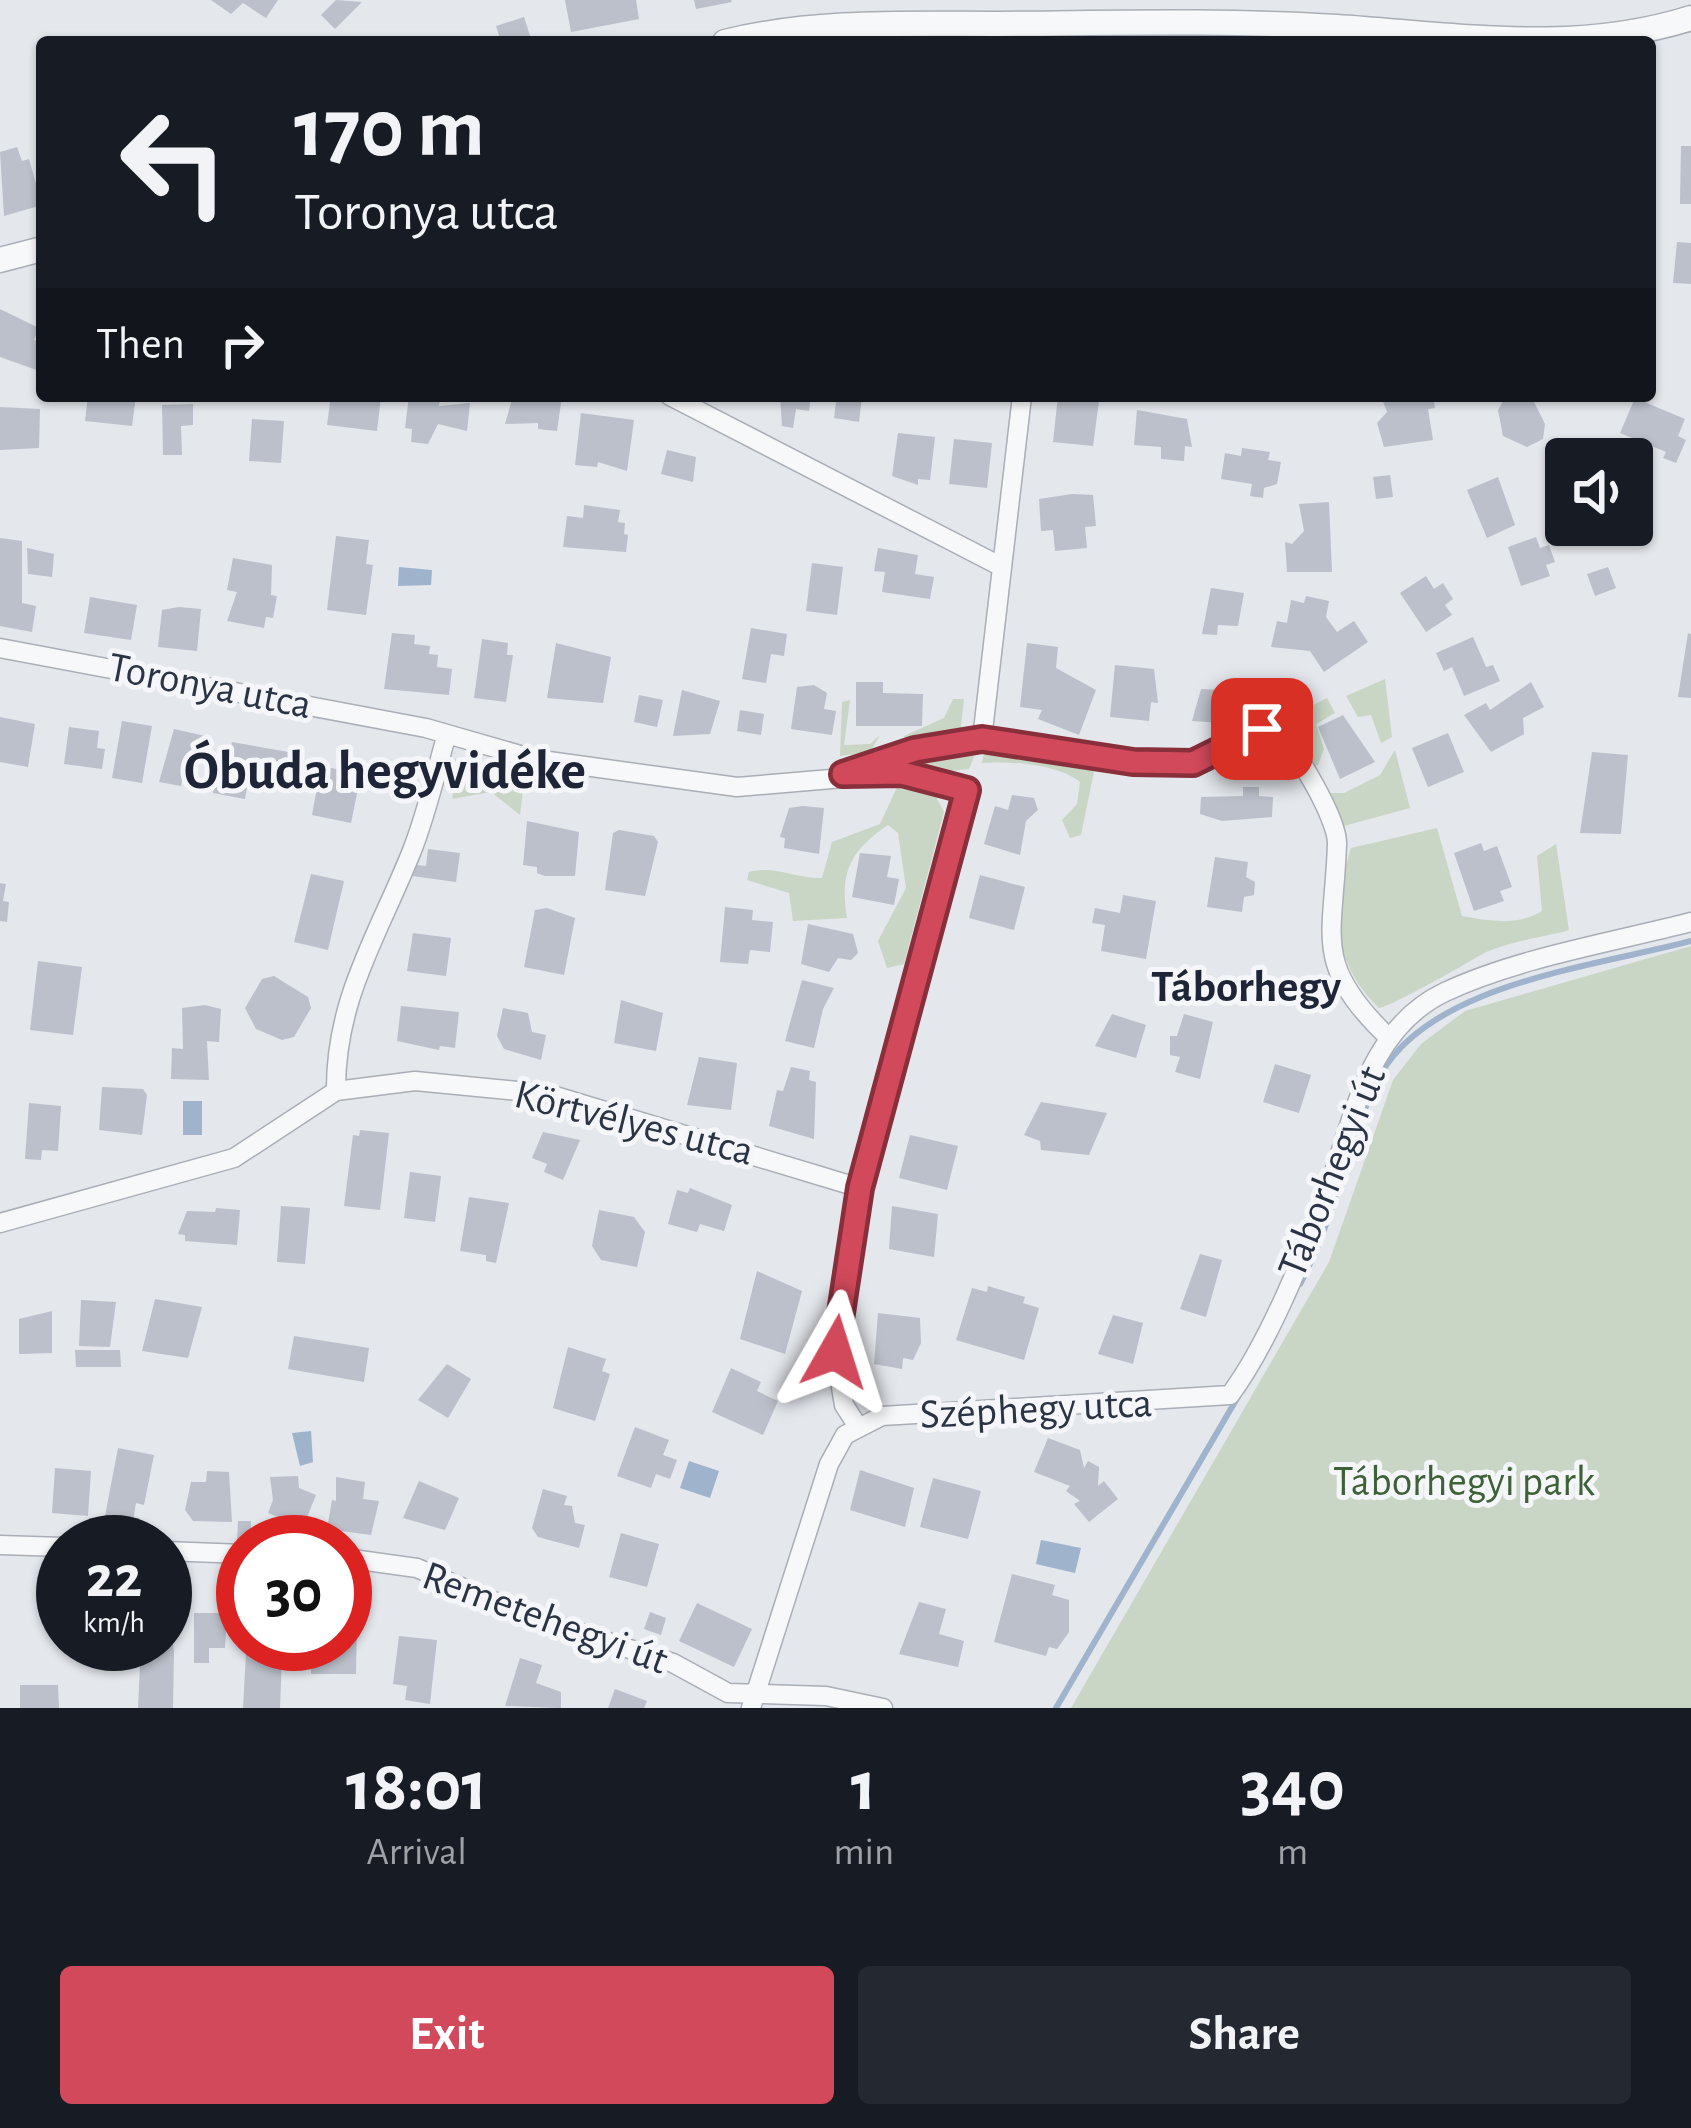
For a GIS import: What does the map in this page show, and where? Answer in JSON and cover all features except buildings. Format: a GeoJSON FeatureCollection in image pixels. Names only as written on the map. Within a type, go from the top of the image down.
{"type":"FeatureCollection","features":[{"type":"Feature","properties":{"kind":"street"},"geometry":{"type":"LineString","coordinates":[[1630,36],[1691,18]]}},
{"type":"Feature","properties":{"kind":"street"},"geometry":{"type":"LineString","coordinates":[[809,35],[1272,25],[1460,36]]}},
{"type":"Feature","properties":{"kind":"street"},"geometry":{"type":"LineString","coordinates":[[0,260],[36,251]]}},
{"type":"Feature","properties":{"kind":"street"},"geometry":{"type":"LineString","coordinates":[[682,402],[1000,566]]}},
{"type":"Feature","properties":{"kind":"street"},"geometry":{"type":"LineString","coordinates":[[982,739],[1021,402]]}},
{"type":"Feature","properties":{"kind":"street","name":"Toronya utca"},"geometry":{"type":"LineString","coordinates":[[0,647],[425,728],[534,759],[737,787],[770,788],[843,774],[915,750],[982,739],[1133,762],[1193,763],[1262,729],[1277,732],[1298,757],[1338,840],[1328,916],[1332,952],[1348,992],[1389,1039]]}},
{"type":"Feature","properties":{"kind":"street"},"geometry":{"type":"LineString","coordinates":[[336,1091],[338,1036],[354,975],[409,857],[446,737]]}},
{"type":"Feature","properties":{"kind":"street","name":"Toronya utca"},"geometry":{"type":"LineString","coordinates":[[843,774],[902,773],[967,790],[860,1188]]}},
{"type":"Feature","properties":{"kind":"street","name":"Táborhegyi út"},"geometry":{"type":"LineString","coordinates":[[1218,1400],[1239,1384],[1306,1244],[1358,1095],[1389,1039],[1412,1012],[1444,992],[1691,922]]}},
{"type":"Feature","properties":{"kind":"street","name":"Körtvélyes utca"},"geometry":{"type":"LineString","coordinates":[[0,1223],[234,1159],[336,1091],[415,1082],[532,1091],[796,1164],[860,1188]]}},
{"type":"Feature","properties":{"kind":"street"},"geometry":{"type":"LineString","coordinates":[[753,1701],[829,1464],[857,1425],[844,1405],[833,1340],[860,1188]]}},
{"type":"Feature","properties":{"kind":"street","name":"Széphegy utca"},"geometry":{"type":"LineString","coordinates":[[857,1425],[882,1416],[1218,1400]]}},
{"type":"Feature","properties":{"kind":"street"},"geometry":{"type":"LineString","coordinates":[[0,1544],[36,1546]]}},
{"type":"Feature","properties":{"kind":"street","name":"Remetehegyi út"},"geometry":{"type":"LineString","coordinates":[[372,1562],[417,1568],[528,1616],[673,1663],[753,1701],[826,1696],[884,1708]]}},
{"type":"Feature","properties":{"kind":"green space"},"geometry":{"type":"Polygon","coordinates":[[[1385,679],[1392,737],[1381,743],[1371,715],[1358,717],[1346,696],[1385,679]]]}},
{"type":"Feature","properties":{"kind":"green space"},"geometry":{"type":"Polygon","coordinates":[[[1327,698],[1335,713],[1316,724],[1324,749],[1318,765],[1310,768],[1294,740],[1306,734],[1309,707],[1327,698]]]}},
{"type":"Feature","properties":{"kind":"green space"},"geometry":{"type":"Polygon","coordinates":[[[953,699],[964,699],[960,734],[906,745],[904,736],[944,718],[953,699]]]}},
{"type":"Feature","properties":{"kind":"green space"},"geometry":{"type":"Polygon","coordinates":[[[850,700],[844,745],[870,744],[880,735],[870,752],[840,756],[842,702],[850,700]]]}},
{"type":"Feature","properties":{"kind":"green space"},"geometry":{"type":"Polygon","coordinates":[[[978,747],[969,769],[923,774],[892,766],[911,756],[978,747]]]}},
{"type":"Feature","properties":{"kind":"green space"},"geometry":{"type":"Polygon","coordinates":[[[1006,747],[1055,760],[1090,762],[1094,772],[1081,835],[1070,838],[1062,820],[1077,804],[1080,782],[1047,768],[982,763],[985,748],[1006,747]]]}},
{"type":"Feature","properties":{"kind":"green space"},"geometry":{"type":"Polygon","coordinates":[[[1395,750],[1410,808],[1344,826],[1331,793],[1344,793],[1380,775],[1395,750]]]}},
{"type":"Feature","properties":{"kind":"green space"},"geometry":{"type":"Polygon","coordinates":[[[448,758],[526,765],[520,815],[491,792],[452,799],[456,776],[445,773],[448,758]]]}},
{"type":"Feature","properties":{"kind":"green space"},"geometry":{"type":"Polygon","coordinates":[[[899,783],[935,795],[944,812],[904,964],[887,968],[878,941],[906,888],[898,833],[888,825],[865,844],[851,864],[845,888],[847,918],[793,921],[789,893],[747,880],[749,872],[759,870],[822,878],[832,842],[880,824],[899,783]]]}},
{"type":"Feature","properties":{"kind":"green space"},"geometry":{"type":"Polygon","coordinates":[[[1437,828],[1462,916],[1482,919],[1513,920],[1542,911],[1537,856],[1556,844],[1569,930],[1487,952],[1379,1008],[1352,972],[1340,934],[1341,892],[1351,848],[1437,828]]]}},
{"type":"Feature","properties":{"kind":"green space","name":"Táborhegyi park"},"geometry":{"type":"Polygon","coordinates":[[[1691,946],[1691,1708],[1071,1708],[1329,1262],[1393,1080],[1421,1044],[1465,1011],[1691,946]]]}},
{"type":"Feature","properties":{"kind":"water"},"geometry":{"type":"Polygon","coordinates":[[[399,567],[432,570],[431,585],[398,586],[399,567]]]}},
{"type":"Feature","properties":{"kind":"water"},"geometry":{"type":"Polygon","coordinates":[[[183,1101],[202,1101],[202,1135],[183,1135],[183,1101]]]}},
{"type":"Feature","properties":{"kind":"water"},"geometry":{"type":"Polygon","coordinates":[[[311,1431],[313,1462],[300,1466],[292,1433],[311,1431]]]}},
{"type":"Feature","properties":{"kind":"water"},"geometry":{"type":"Polygon","coordinates":[[[689,1461],[719,1471],[710,1498],[680,1488],[689,1461]]]}},
{"type":"Feature","properties":{"kind":"water"},"geometry":{"type":"Polygon","coordinates":[[[1041,1540],[1081,1548],[1075,1573],[1036,1564],[1041,1540]]]}},
{"type":"Feature","properties":{"kind":"waterway"},"geometry":{"type":"LineString","coordinates":[[1300,1284],[1375,1085],[1398,1051],[1430,1024],[1513,985],[1691,941]]}},
{"type":"Feature","properties":{"kind":"waterway"},"geometry":{"type":"LineString","coordinates":[[1056,1708],[1239,1395]]}},
{"type":"Feature","properties":{"kind":"district","name":"Óbuda hegyvidéke"},"geometry":{"type":"Point","coordinates":[385,772]}},
{"type":"Feature","properties":{"kind":"district","name":"Táborhegy"},"geometry":{"type":"Point","coordinates":[1246,987]}},
{"type":"Feature","properties":{"kind":"route"},"geometry":{"type":"LineString","coordinates":[[835,1352],[833,1340],[860,1188],[967,790],[902,773],[843,774],[915,750],[982,739],[1133,762],[1193,763],[1262,729]]}}]}
